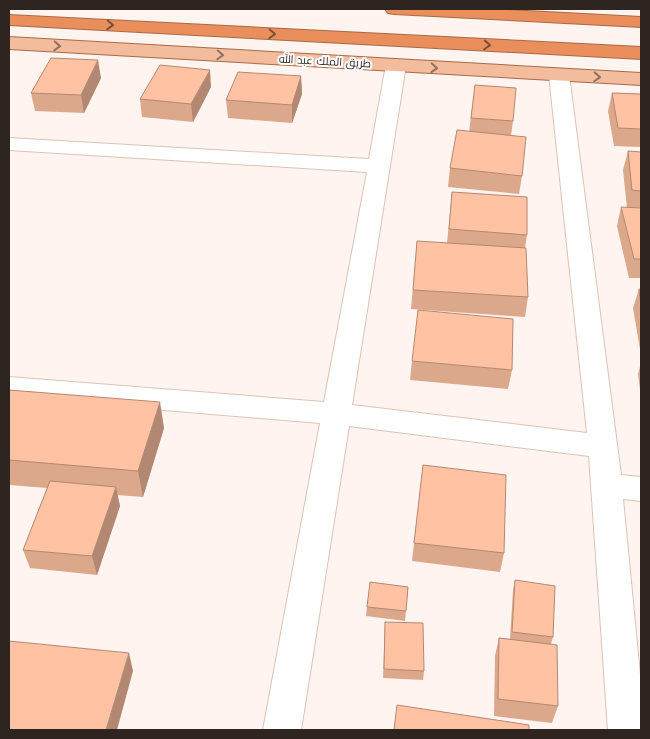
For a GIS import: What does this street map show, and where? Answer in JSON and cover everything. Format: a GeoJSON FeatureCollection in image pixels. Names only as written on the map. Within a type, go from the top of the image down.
{"type":"FeatureCollection","features":[{"type":"Feature","properties":{"kind":"highway"},"geometry":{"type":"LineString","coordinates":[[394,9],[641,22]]}},
{"type":"Feature","properties":{"kind":"highway","name":"طريق الملك عبد الله"},"geometry":{"type":"LineString","coordinates":[[9,20],[556,62],[641,53]]}},
{"type":"Feature","properties":{"kind":"highway"},"geometry":{"type":"LineString","coordinates":[[556,62],[641,57]]}},
{"type":"Feature","properties":{"kind":"main road"},"geometry":{"type":"LineString","coordinates":[[553,17],[641,17]]}},
{"type":"Feature","properties":{"kind":"main road","name":"طريق الملك عبد الله"},"geometry":{"type":"LineString","coordinates":[[9,43],[396,66],[556,62],[641,79]]}},
{"type":"Feature","properties":{"kind":"street"},"geometry":{"type":"LineString","coordinates":[[556,62],[603,446],[626,730]]}},
{"type":"Feature","properties":{"kind":"street"},"geometry":{"type":"LineString","coordinates":[[282,730],[396,66]]}},
{"type":"Feature","properties":{"kind":"street"},"geometry":{"type":"LineString","coordinates":[[9,144],[380,166]]}},
{"type":"Feature","properties":{"kind":"street"},"geometry":{"type":"LineString","coordinates":[[9,387],[337,414],[603,446]]}},
{"type":"Feature","properties":{"kind":"street"},"geometry":{"type":"LineString","coordinates":[[606,485],[641,488]]}},
{"type":"Feature","properties":{"kind":"building"},"geometry":{"type":"Polygon","coordinates":[[[51,58],[98,60],[81,95],[31,93],[51,58]]]}},
{"type":"Feature","properties":{"kind":"building"},"geometry":{"type":"Polygon","coordinates":[[[160,65],[210,70],[191,104],[140,99],[160,65]]]}},
{"type":"Feature","properties":{"kind":"building"},"geometry":{"type":"Polygon","coordinates":[[[238,72],[301,76],[292,105],[226,100],[238,72]]]}},
{"type":"Feature","properties":{"kind":"building"},"geometry":{"type":"Polygon","coordinates":[[[475,85],[516,88],[513,121],[471,118],[475,85]]]}},
{"type":"Feature","properties":{"kind":"building"},"geometry":{"type":"Polygon","coordinates":[[[612,93],[641,94],[641,129],[618,128],[612,93]]]}},
{"type":"Feature","properties":{"kind":"building"},"geometry":{"type":"Polygon","coordinates":[[[457,130],[526,137],[522,176],[450,168],[457,130]]]}},
{"type":"Feature","properties":{"kind":"building"},"geometry":{"type":"Polygon","coordinates":[[[628,151],[641,152],[641,191],[632,190],[628,151]]]}},
{"type":"Feature","properties":{"kind":"building"},"geometry":{"type":"Polygon","coordinates":[[[452,192],[527,197],[527,235],[449,229],[452,192]]]}},
{"type":"Feature","properties":{"kind":"building"},"geometry":{"type":"Polygon","coordinates":[[[621,207],[641,208],[641,259],[634,259],[621,207]]]}},
{"type":"Feature","properties":{"kind":"building"},"geometry":{"type":"Polygon","coordinates":[[[417,241],[526,248],[528,297],[413,290],[417,241]]]}},
{"type":"Feature","properties":{"kind":"building"},"geometry":{"type":"Polygon","coordinates":[[[639,289],[641,289],[641,305],[639,289]]]}},
{"type":"Feature","properties":{"kind":"building"},"geometry":{"type":"Polygon","coordinates":[[[418,310],[513,319],[512,370],[412,361],[418,310]]]}},
{"type":"Feature","properties":{"kind":"building"},"geometry":{"type":"Polygon","coordinates":[[[9,390],[160,402],[138,471],[9,460],[9,390]]]}},
{"type":"Feature","properties":{"kind":"building"},"geometry":{"type":"Polygon","coordinates":[[[423,465],[506,475],[504,553],[414,543],[423,465]]]}},
{"type":"Feature","properties":{"kind":"building"},"geometry":{"type":"Polygon","coordinates":[[[50,481],[116,487],[92,556],[23,550],[50,481]]]}},
{"type":"Feature","properties":{"kind":"building"},"geometry":{"type":"Polygon","coordinates":[[[515,580],[555,586],[553,637],[512,632],[515,580]]]}},
{"type":"Feature","properties":{"kind":"building"},"geometry":{"type":"Polygon","coordinates":[[[370,582],[408,587],[406,611],[367,607],[370,582]]]}},
{"type":"Feature","properties":{"kind":"building"},"geometry":{"type":"Polygon","coordinates":[[[385,622],[423,623],[424,671],[384,669],[385,622]]]}},
{"type":"Feature","properties":{"kind":"building"},"geometry":{"type":"Polygon","coordinates":[[[499,638],[557,645],[558,706],[498,699],[499,638]]]}},
{"type":"Feature","properties":{"kind":"building"},"geometry":{"type":"Polygon","coordinates":[[[9,641],[129,653],[106,730],[9,729],[9,641]]]}},
{"type":"Feature","properties":{"kind":"building"},"geometry":{"type":"Polygon","coordinates":[[[397,705],[529,725],[529,730],[394,730],[397,705]]]}}]}
